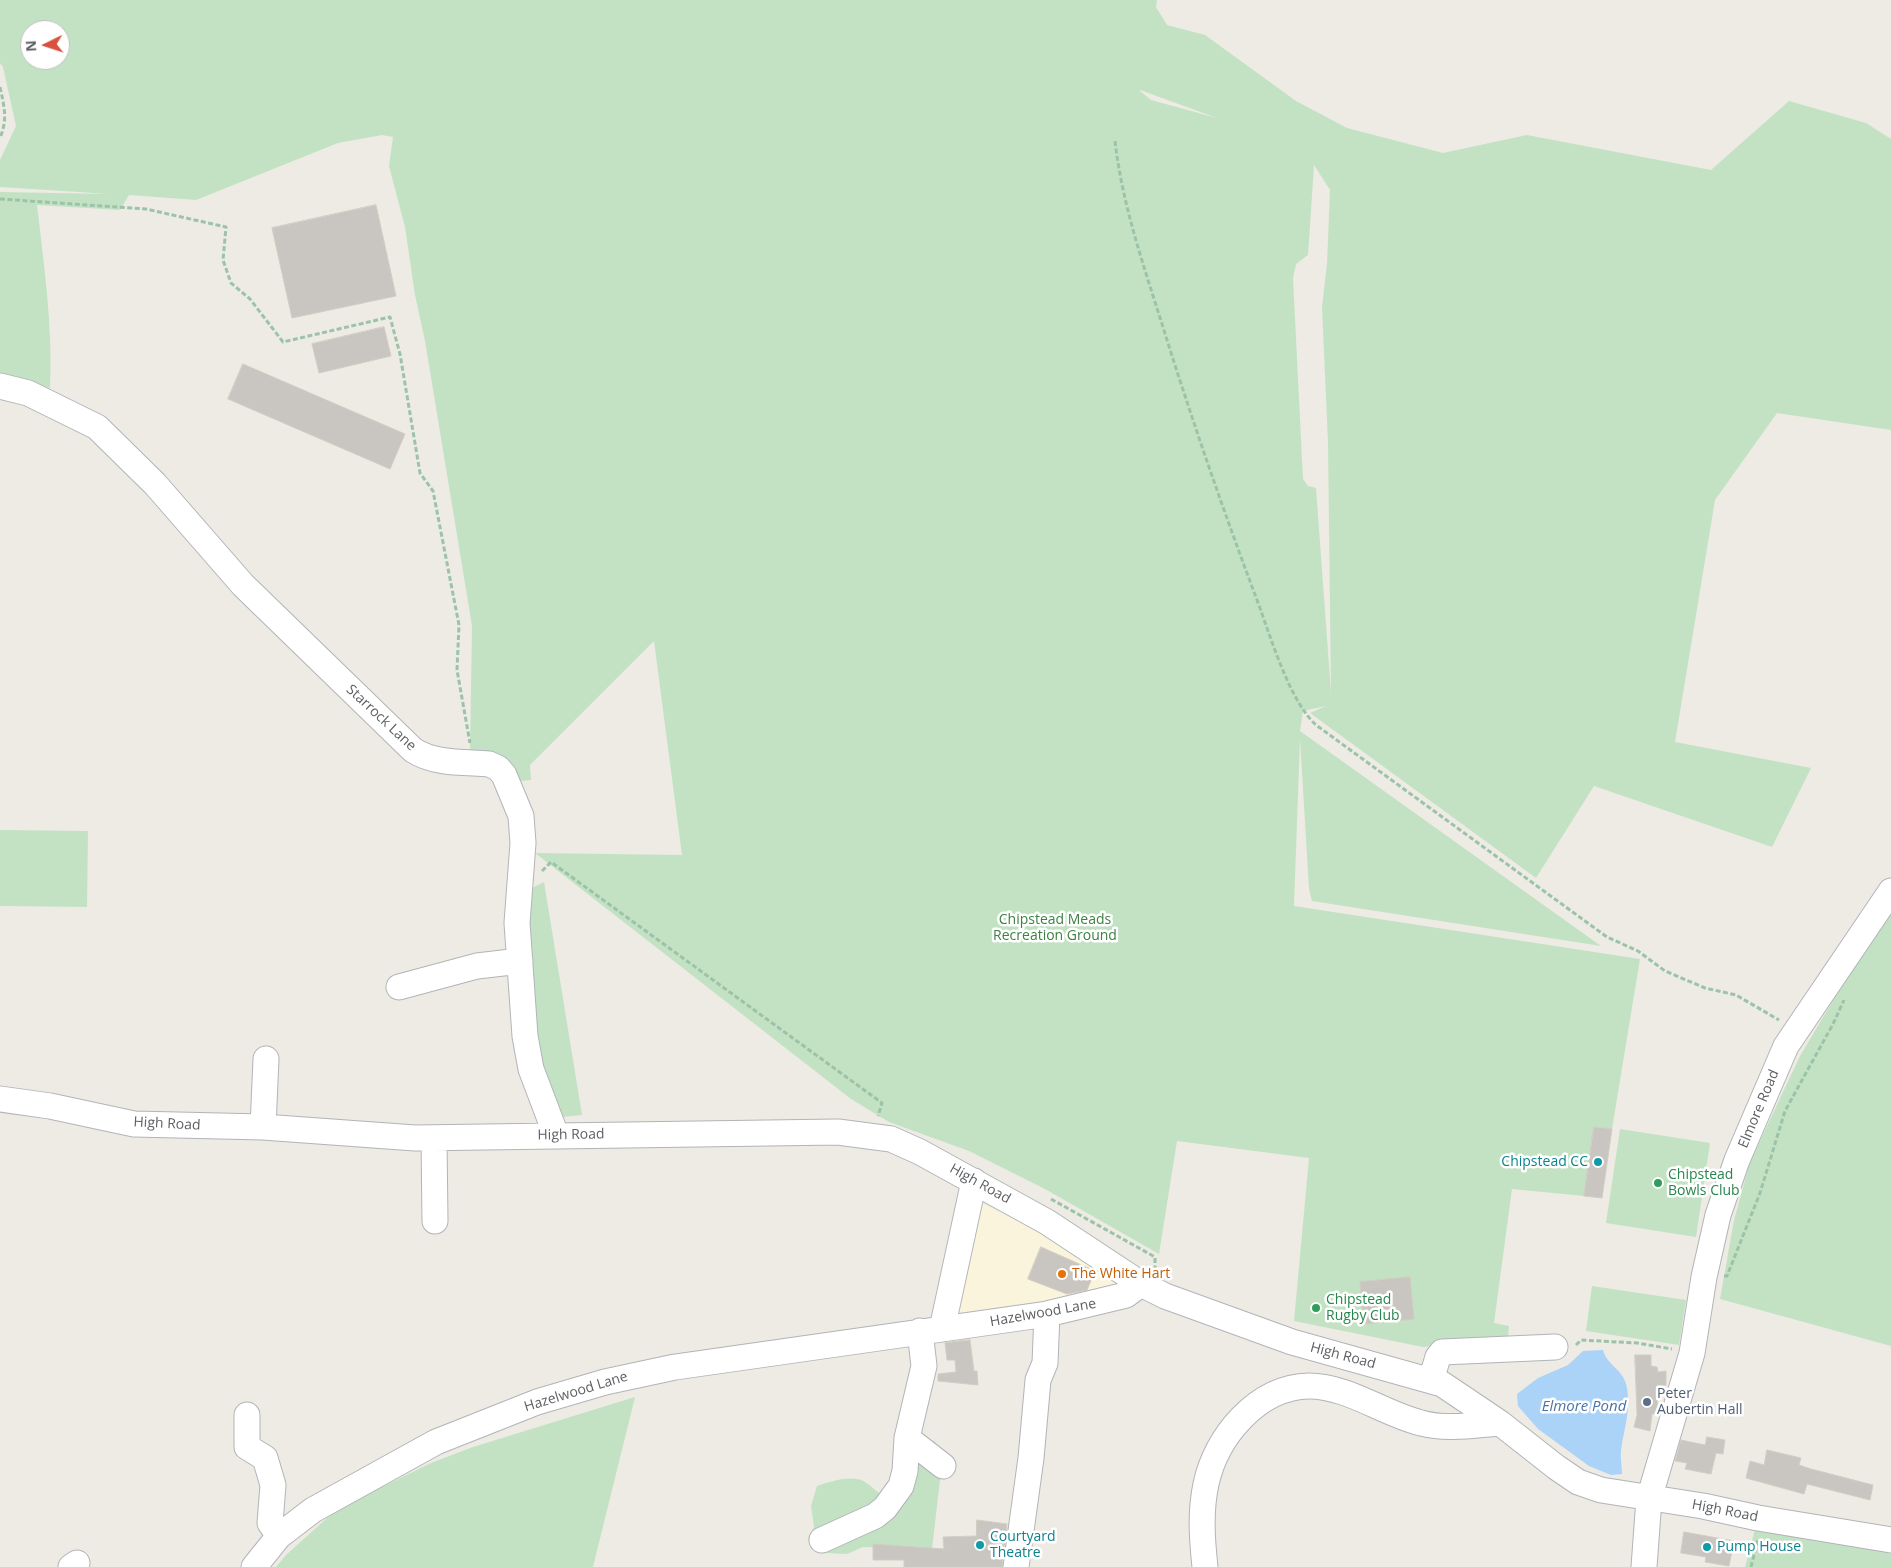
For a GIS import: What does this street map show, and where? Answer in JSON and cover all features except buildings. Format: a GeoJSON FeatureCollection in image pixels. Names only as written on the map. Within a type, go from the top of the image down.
{"type":"FeatureCollection","features":[{"type":"Feature","properties":{"kind":"street","name":"Starrock Lane"},"geometry":{"type":"LineString","coordinates":[[0,386],[28,393],[96,427],[155,484],[243,585],[413,750],[422,756],[433,759],[474,763],[498,768],[504,775],[521,816],[523,843],[517,923],[525,1036],[531,1069],[556,1135]]}},
{"type":"Feature","properties":{"kind":"street","name":"Elmore Road"},"geometry":{"type":"LineString","coordinates":[[1644,1567],[1648,1498],[1692,1353],[1704,1277],[1718,1215],[1737,1160],[1786,1046],[1891,891]]}},
{"type":"Feature","properties":{"kind":"street"},"geometry":{"type":"LineString","coordinates":[[399,987],[477,966],[520,961]]}},
{"type":"Feature","properties":{"kind":"street"},"geometry":{"type":"LineString","coordinates":[[264,1127],[266,1059]]}},
{"type":"Feature","properties":{"kind":"street","name":"High Road"},"geometry":{"type":"LineString","coordinates":[[0,1099],[50,1106],[134,1124],[264,1127],[434,1138],[838,1132],[865,1134],[891,1139],[974,1180],[1148,1280],[1165,1296],[1292,1342],[1431,1380],[1455,1392],[1500,1423],[1578,1482],[1601,1490],[1703,1506],[1758,1518],[1891,1540]]}},
{"type":"Feature","properties":{"kind":"street"},"geometry":{"type":"LineString","coordinates":[[434,1138],[435,1221]]}},
{"type":"Feature","properties":{"kind":"street"},"geometry":{"type":"LineString","coordinates":[[822,1540],[875,1516],[885,1508],[901,1486],[906,1471],[907,1438],[931,1330],[974,1180]]}},
{"type":"Feature","properties":{"kind":"street","name":"Hazelwood Lane"},"geometry":{"type":"LineString","coordinates":[[254,1567],[279,1536],[313,1510],[436,1442],[537,1402],[648,1372],[1046,1314],[1126,1295],[1148,1280]]}},
{"type":"Feature","properties":{"kind":"street"},"geometry":{"type":"LineString","coordinates":[[1016,1567],[1031,1458],[1038,1380],[1045,1362],[1046,1314]]}},
{"type":"Feature","properties":{"kind":"street"},"geometry":{"type":"LineString","coordinates":[[1431,1380],[1438,1357],[1442,1352],[1563,1348]]}},
{"type":"Feature","properties":{"kind":"street"},"geometry":{"type":"LineString","coordinates":[[1205,1567],[1201,1526],[1206,1483],[1220,1446],[1239,1420],[1262,1401],[1284,1392],[1309,1386],[1335,1390],[1418,1423],[1434,1426],[1500,1423]]}},
{"type":"Feature","properties":{"kind":"street"},"geometry":{"type":"LineString","coordinates":[[247,1415],[247,1447],[264,1458],[272,1485],[270,1523],[279,1536]]}},
{"type":"Feature","properties":{"kind":"street"},"geometry":{"type":"LineString","coordinates":[[907,1438],[943,1466]]}},
{"type":"Feature","properties":{"kind":"path"},"geometry":{"type":"LineString","coordinates":[[0,87],[6,117],[6,124],[0,138]]}},
{"type":"Feature","properties":{"kind":"path"},"geometry":{"type":"LineString","coordinates":[[1114,141],[1124,197],[1186,402],[1221,504],[1284,670],[1303,711],[1316,725],[1607,937],[1638,951],[1665,971],[1705,988],[1736,995],[1747,1000],[1796,1031]]}},
{"type":"Feature","properties":{"kind":"path"},"geometry":{"type":"LineString","coordinates":[[0,199],[146,209],[226,227],[223,260],[231,282],[250,300],[284,342],[390,317],[400,354],[420,472],[433,491],[459,625],[457,670],[474,763]]}},
{"type":"Feature","properties":{"kind":"path"},"geometry":{"type":"LineString","coordinates":[[520,881],[530,882],[551,862],[882,1103],[876,1122]]}},
{"type":"Feature","properties":{"kind":"path"},"geometry":{"type":"LineString","coordinates":[[1704,1277],[1727,1276],[1760,1193],[1785,1111],[1833,1024],[1848,992]]}},
{"type":"Feature","properties":{"kind":"path"},"geometry":{"type":"LineString","coordinates":[[1044,1195],[1155,1257],[1148,1280]]}},
{"type":"Feature","properties":{"kind":"path"},"geometry":{"type":"LineString","coordinates":[[1563,1348],[1581,1340],[1637,1342],[1692,1353]]}},
{"type":"Feature","properties":{"kind":"shaded area"},"geometry":{"type":"Polygon","coordinates":[[[979,1202],[1045,1234],[1125,1285],[951,1322],[979,1202]]]}},
{"type":"Feature","properties":{"kind":"green space","name":"Chipstead Meads Recreation Ground"},"geometry":{"type":"Polygon","coordinates":[[[0,0],[1157,0],[1156,7],[1167,25],[1205,35],[1296,101],[1347,128],[1443,153],[1527,135],[1711,170],[1789,101],[1866,123],[1891,139],[1891,430],[1777,413],[1715,500],[1675,742],[1811,768],[1772,847],[1594,786],[1536,878],[1310,713],[1326,706],[1303,711],[1300,731],[1601,946],[1312,901],[1309,889],[1300,739],[1294,906],[1640,959],[1612,1129],[1594,1127],[1584,1196],[1512,1189],[1494,1323],[1509,1326],[1508,1336],[1423,1347],[1294,1321],[1309,1158],[1177,1141],[1159,1254],[1045,1189],[969,1151],[889,1122],[851,1099],[535,853],[682,855],[654,641],[530,765],[531,780],[520,781],[470,752],[472,626],[405,227],[389,166],[393,137],[382,135],[338,143],[196,200],[129,195],[120,210],[37,205],[49,319],[50,388],[0,373],[0,192],[110,194],[0,187],[0,160],[16,126],[3,67],[0,63],[0,0]],[[1140,90],[1151,100],[1217,118],[1140,90]],[[1314,165],[1308,255],[1296,264],[1293,278],[1303,479],[1308,486],[1316,488],[1331,693],[1328,442],[1322,307],[1327,264],[1330,190],[1314,165]]]}},
{"type":"Feature","properties":{"kind":"green space"},"geometry":{"type":"Polygon","coordinates":[[[0,830],[88,831],[87,907],[0,906],[0,830]]]}},
{"type":"Feature","properties":{"kind":"green space"},"geometry":{"type":"Polygon","coordinates":[[[544,882],[582,1115],[562,1117],[536,1068],[526,891],[544,882]]]}},
{"type":"Feature","properties":{"kind":"green space"},"geometry":{"type":"Polygon","coordinates":[[[1891,903],[1891,1346],[1720,1299],[1734,1220],[1750,1162],[1800,1056],[1891,903]]]}},
{"type":"Feature","properties":{"kind":"green space","name":"Chipstead Bowls Club"},"geometry":{"type":"Polygon","coordinates":[[[1620,1129],[1710,1143],[1696,1237],[1606,1223],[1620,1129]]]}},
{"type":"Feature","properties":{"kind":"green space"},"geometry":{"type":"Polygon","coordinates":[[[1592,1286],[1686,1300],[1679,1345],[1586,1331],[1592,1286]]]}},
{"type":"Feature","properties":{"kind":"green space"},"geometry":{"type":"Polygon","coordinates":[[[635,1397],[593,1567],[276,1567],[286,1555],[337,1509],[431,1463],[473,1447],[635,1397]]]}},
{"type":"Feature","properties":{"kind":"green space"},"geometry":{"type":"Polygon","coordinates":[[[923,1438],[934,1441],[943,1454],[932,1549],[863,1547],[847,1554],[826,1553],[811,1549],[808,1538],[814,1527],[811,1506],[817,1486],[854,1479],[865,1482],[878,1492],[889,1496],[923,1438]]]}},
{"type":"Feature","properties":{"kind":"green space"},"geometry":{"type":"Polygon","coordinates":[[[1755,1529],[1854,1545],[1891,1554],[1891,1567],[1745,1567],[1755,1529]]]}},
{"type":"Feature","properties":{"kind":"water","name":"Elmore Pond"},"geometry":{"type":"Polygon","coordinates":[[[1603,1350],[1608,1360],[1623,1376],[1627,1388],[1628,1412],[1621,1453],[1622,1474],[1611,1475],[1589,1466],[1538,1429],[1518,1406],[1517,1394],[1538,1378],[1568,1365],[1583,1351],[1603,1350]]]}},
{"type":"Feature","properties":{"kind":"place","name":"Chipstead CC"},"geometry":{"type":"Point","coordinates":[1598,1162]}},
{"type":"Feature","properties":{"kind":"place","name":"Chipstead Bowls Club"},"geometry":{"type":"Point","coordinates":[1658,1183]}},
{"type":"Feature","properties":{"kind":"place","name":"The White Hart"},"geometry":{"type":"Point","coordinates":[1062,1274]}},
{"type":"Feature","properties":{"kind":"place","name":"Chipstead Rugby Club"},"geometry":{"type":"Point","coordinates":[1316,1308]}},
{"type":"Feature","properties":{"kind":"place","name":"Peter Aubertin Hall"},"geometry":{"type":"Point","coordinates":[1647,1402]}},
{"type":"Feature","properties":{"kind":"place","name":"Courtyard Theatre"},"geometry":{"type":"Point","coordinates":[980,1545]}},
{"type":"Feature","properties":{"kind":"place","name":"Pump House"},"geometry":{"type":"Point","coordinates":[1707,1547]}}]}
